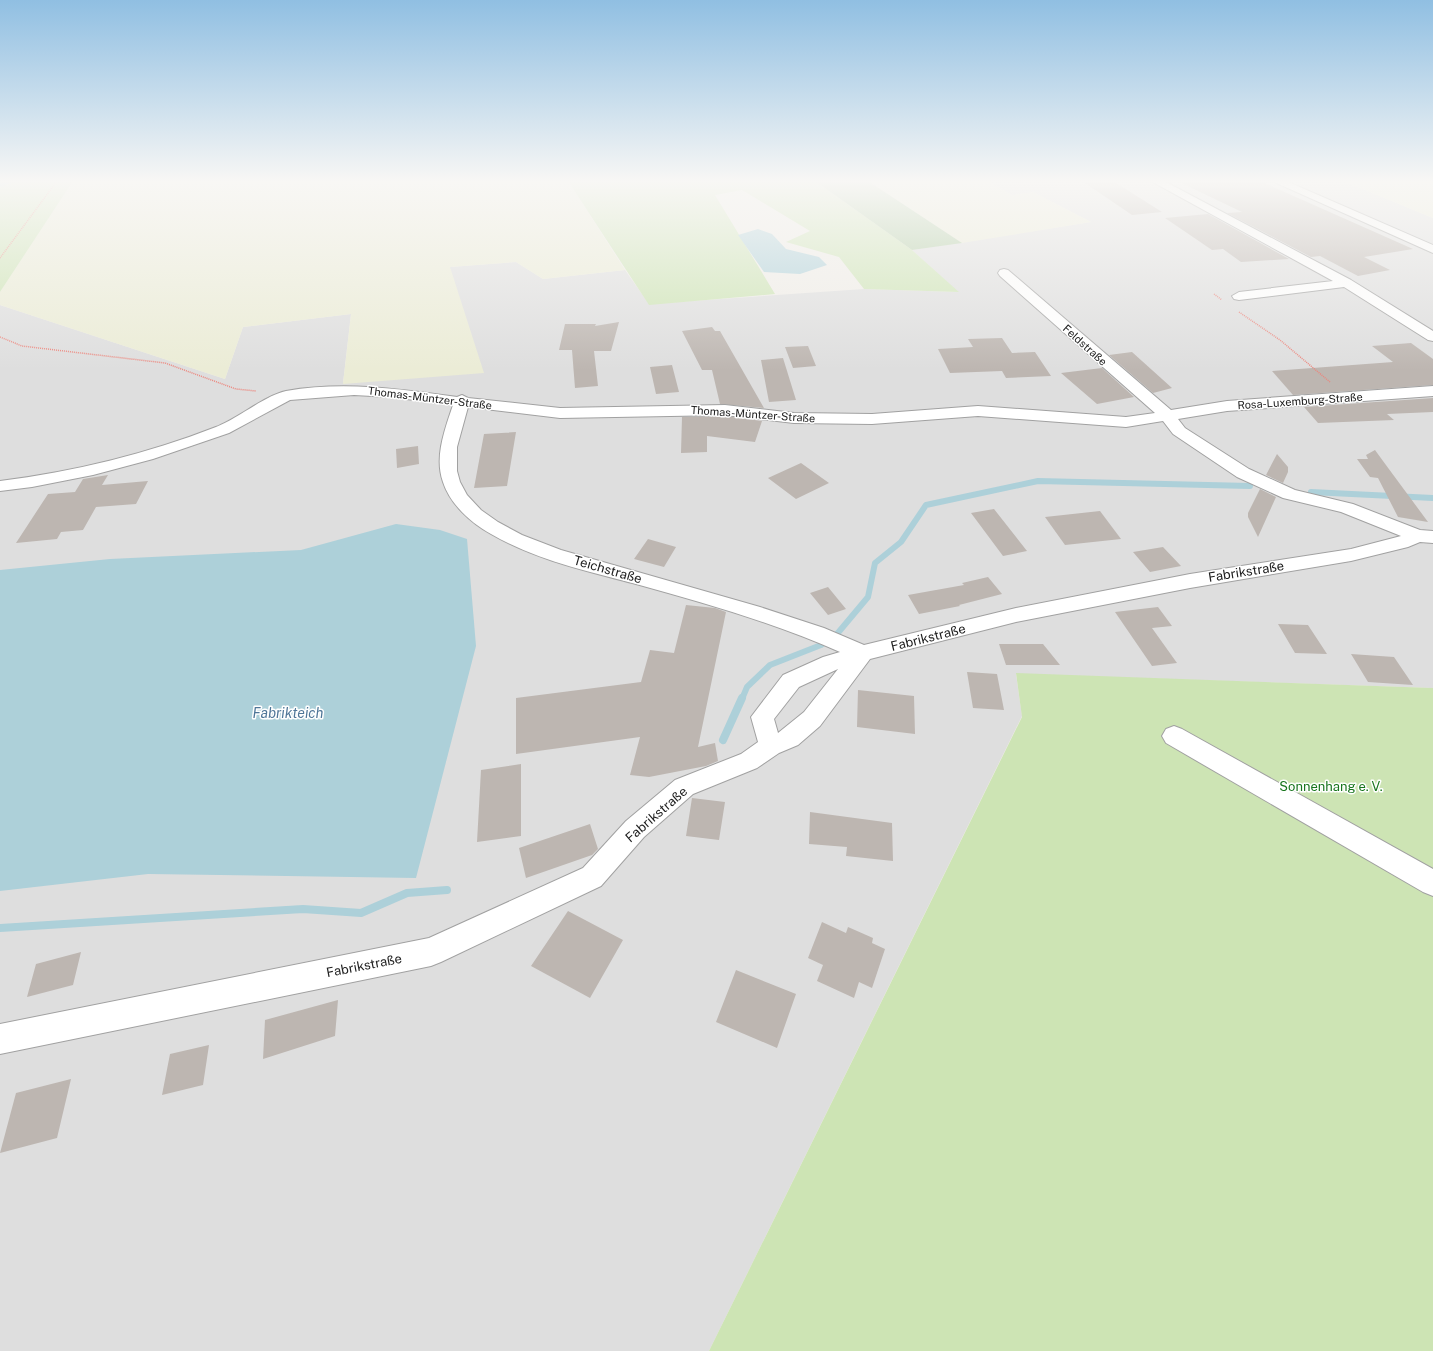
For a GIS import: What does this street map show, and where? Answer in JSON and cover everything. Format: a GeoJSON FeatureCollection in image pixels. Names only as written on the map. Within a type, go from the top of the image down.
{"type":"FeatureCollection","features":[{"type":"Feature","properties":{"kind":"street"},"geometry":{"type":"LineString","coordinates":[[1280,244],[1347,283],[1433,337]]}},
{"type":"Feature","properties":{"kind":"street"},"geometry":{"type":"LineString","coordinates":[[1422,244],[1433,249]]}},
{"type":"Feature","properties":{"kind":"street","name":"Feldstraße"},"geometry":{"type":"LineString","coordinates":[[1004,273],[1168,416]]}},
{"type":"Feature","properties":{"kind":"street"},"geometry":{"type":"LineString","coordinates":[[1240,296],[1347,283]]}},
{"type":"Feature","properties":{"kind":"street","name":"Thomas-Müntzer-Straße"},"geometry":{"type":"LineString","coordinates":[[0,486],[32,482],[93,470],[154,453],[223,430],[286,396],[354,390],[391,392],[462,400],[514,409],[560,413],[726,410],[794,418],[872,419],[978,411],[1126,422],[1168,416]]}},
{"type":"Feature","properties":{"kind":"street","name":"Rosa-Luxemburg-Straße"},"geometry":{"type":"LineString","coordinates":[[1168,416],[1227,406],[1433,391]]}},
{"type":"Feature","properties":{"kind":"street","name":"Teichstraße"},"geometry":{"type":"LineString","coordinates":[[462,400],[449,443],[448,470],[456,492],[476,516],[496,530],[530,545],[578,561],[657,583],[811,631],[852,649]]}},
{"type":"Feature","properties":{"kind":"street"},"geometry":{"type":"LineString","coordinates":[[1168,416],[1179,431],[1243,473],[1289,494],[1346,508],[1425,537]]}},
{"type":"Feature","properties":{"kind":"street","name":"Fabrikstraße"},"geometry":{"type":"LineString","coordinates":[[0,1039],[430,952],[592,877],[635,829],[684,787],[749,761],[771,746],[790,738],[812,719],[852,649],[1190,580],[1351,555],[1425,537]]}},
{"type":"Feature","properties":{"kind":"street"},"geometry":{"type":"LineString","coordinates":[[771,746],[762,717],[791,681],[831,663],[852,649]]}},
{"type":"Feature","properties":{"kind":"street"},"geometry":{"type":"LineString","coordinates":[[1174,736],[1433,883]]}},
{"type":"Feature","properties":{"kind":"path"},"geometry":{"type":"LineString","coordinates":[[0,258],[10,244]]}},
{"type":"Feature","properties":{"kind":"path"},"geometry":{"type":"LineString","coordinates":[[1214,294],[1226,302]]}},
{"type":"Feature","properties":{"kind":"path"},"geometry":{"type":"LineString","coordinates":[[1238,311],[1280,340],[1349,397]]}},
{"type":"Feature","properties":{"kind":"path"},"geometry":{"type":"LineString","coordinates":[[0,337],[22,346],[165,362],[236,389],[286,396]]}},
{"type":"Feature","properties":{"kind":"shaded area"},"geometry":{"type":"Polygon","coordinates":[[[950,244],[1433,244],[1433,688],[1016,674],[1022,716],[709,1351],[0,1351],[0,305],[225,379],[243,327],[351,314],[343,383],[450,267],[516,262],[543,279],[625,270],[649,304],[864,289],[958,292],[912,250],[950,244]]]}},
{"type":"Feature","properties":{"kind":"green space"},"geometry":{"type":"Polygon","coordinates":[[[0,244],[32,244],[0,292],[0,244]]]}},
{"type":"Feature","properties":{"kind":"green space"},"geometry":{"type":"Polygon","coordinates":[[[32,244],[608,244],[625,270],[543,279],[516,262],[450,267],[484,373],[343,384],[351,314],[243,327],[225,379],[0,305],[0,292],[32,244]]]}},
{"type":"Feature","properties":{"kind":"green space"},"geometry":{"type":"Polygon","coordinates":[[[609,244],[745,244],[775,294],[649,305],[609,244]]]}},
{"type":"Feature","properties":{"kind":"green space"},"geometry":{"type":"Polygon","coordinates":[[[793,244],[904,244],[959,292],[864,289],[839,257],[793,244]]]}},
{"type":"Feature","properties":{"kind":"green space"},"geometry":{"type":"Polygon","coordinates":[[[904,244],[955,244],[912,250],[904,244]]]}},
{"type":"Feature","properties":{"kind":"green space","name":"Sonnenhang e. V."},"geometry":{"type":"Polygon","coordinates":[[[1016,673],[1433,688],[1433,1351],[709,1351],[1022,717],[1016,673]]]}},
{"type":"Feature","properties":{"kind":"water"},"geometry":{"type":"Polygon","coordinates":[[[744,244],[781,244],[786,249],[819,257],[827,265],[800,274],[764,272],[744,244]]]}},
{"type":"Feature","properties":{"kind":"water","name":"Fabrikteich"},"geometry":{"type":"Polygon","coordinates":[[[396,524],[440,530],[467,539],[476,646],[416,878],[148,874],[0,891],[0,570],[110,559],[301,550],[396,524]]]}},
{"type":"Feature","properties":{"kind":"building"},"geometry":{"type":"Polygon","coordinates":[[[1203,244],[1262,244],[1289,259],[1241,262],[1223,249],[1212,250],[1203,244]]]}},
{"type":"Feature","properties":{"kind":"building"},"geometry":{"type":"Polygon","coordinates":[[[1286,244],[1402,244],[1413,249],[1364,257],[1390,270],[1358,276],[1320,256],[1311,257],[1286,244]]]}},
{"type":"Feature","properties":{"kind":"building"},"geometry":{"type":"Polygon","coordinates":[[[619,322],[611,351],[594,351],[598,386],[575,388],[572,350],[559,350],[565,324],[596,324],[595,326],[619,322]]]}},
{"type":"Feature","properties":{"kind":"building"},"geometry":{"type":"Polygon","coordinates":[[[712,327],[715,331],[720,331],[764,408],[720,404],[712,370],[702,370],[682,331],[712,327]]]}},
{"type":"Feature","properties":{"kind":"building"},"geometry":{"type":"Polygon","coordinates":[[[1002,338],[1012,353],[1035,352],[1051,376],[1006,378],[1002,371],[950,373],[938,349],[973,347],[968,339],[1002,338]]]}},
{"type":"Feature","properties":{"kind":"building"},"geometry":{"type":"Polygon","coordinates":[[[1411,343],[1433,359],[1433,385],[1293,395],[1272,371],[1393,362],[1372,346],[1411,343]]]}},
{"type":"Feature","properties":{"kind":"building"},"geometry":{"type":"Polygon","coordinates":[[[808,346],[816,366],[793,368],[785,347],[808,346]]]}},
{"type":"Feature","properties":{"kind":"building"},"geometry":{"type":"Polygon","coordinates":[[[1132,352],[1172,388],[1153,393],[1109,355],[1132,352]]]}},
{"type":"Feature","properties":{"kind":"building"},"geometry":{"type":"Polygon","coordinates":[[[783,358],[796,400],[769,402],[761,360],[783,358]]]}},
{"type":"Feature","properties":{"kind":"building"},"geometry":{"type":"Polygon","coordinates":[[[672,365],[679,392],[656,394],[650,367],[672,365]]]}},
{"type":"Feature","properties":{"kind":"building"},"geometry":{"type":"Polygon","coordinates":[[[1102,368],[1134,397],[1097,404],[1061,373],[1102,368]]]}},
{"type":"Feature","properties":{"kind":"building"},"geometry":{"type":"Polygon","coordinates":[[[1433,398],[1433,412],[1387,414],[1394,420],[1318,423],[1304,407],[1433,398]]]}},
{"type":"Feature","properties":{"kind":"building"},"geometry":{"type":"Polygon","coordinates":[[[725,416],[762,421],[755,442],[707,436],[707,452],[681,453],[682,417],[725,416]]]}},
{"type":"Feature","properties":{"kind":"building"},"geometry":{"type":"Polygon","coordinates":[[[516,432],[507,486],[474,488],[484,434],[516,432]]]}},
{"type":"Feature","properties":{"kind":"building"},"geometry":{"type":"Polygon","coordinates":[[[418,446],[419,464],[397,468],[396,449],[418,446]]]}},
{"type":"Feature","properties":{"kind":"building"},"geometry":{"type":"Polygon","coordinates":[[[1375,450],[1428,522],[1398,517],[1378,478],[1370,477],[1357,459],[1368,459],[1366,455],[1375,450]]]}},
{"type":"Feature","properties":{"kind":"building"},"geometry":{"type":"Polygon","coordinates":[[[1277,454],[1288,467],[1288,472],[1283,483],[1266,475],[1277,454]]]}},
{"type":"Feature","properties":{"kind":"building"},"geometry":{"type":"Polygon","coordinates":[[[801,463],[829,483],[796,499],[768,478],[801,463]]]}},
{"type":"Feature","properties":{"kind":"building"},"geometry":{"type":"Polygon","coordinates":[[[108,475],[102,485],[148,481],[136,504],[96,507],[83,530],[61,532],[57,539],[16,543],[48,494],[75,492],[83,479],[108,475]]]}},
{"type":"Feature","properties":{"kind":"building"},"geometry":{"type":"Polygon","coordinates":[[[1260,489],[1276,497],[1258,537],[1248,517],[1248,513],[1260,489]]]}},
{"type":"Feature","properties":{"kind":"building"},"geometry":{"type":"Polygon","coordinates":[[[994,509],[1027,551],[1003,556],[971,513],[994,509]]]}},
{"type":"Feature","properties":{"kind":"building"},"geometry":{"type":"Polygon","coordinates":[[[1100,511],[1121,539],[1065,545],[1045,517],[1100,511]]]}},
{"type":"Feature","properties":{"kind":"building"},"geometry":{"type":"Polygon","coordinates":[[[648,539],[676,547],[664,567],[634,559],[648,539]]]}},
{"type":"Feature","properties":{"kind":"building"},"geometry":{"type":"Polygon","coordinates":[[[1163,547],[1181,566],[1150,572],[1133,552],[1163,547]]]}},
{"type":"Feature","properties":{"kind":"building"},"geometry":{"type":"Polygon","coordinates":[[[988,577],[1002,594],[959,605],[960,606],[919,614],[908,595],[964,585],[962,583],[988,577]]]}},
{"type":"Feature","properties":{"kind":"building"},"geometry":{"type":"Polygon","coordinates":[[[828,587],[846,609],[828,615],[810,593],[828,587]]]}},
{"type":"Feature","properties":{"kind":"building"},"geometry":{"type":"Polygon","coordinates":[[[686,605],[715,608],[726,612],[698,747],[715,743],[718,761],[706,766],[649,777],[630,775],[640,737],[516,754],[516,698],[641,682],[650,650],[674,653],[686,605]]]}},
{"type":"Feature","properties":{"kind":"building"},"geometry":{"type":"Polygon","coordinates":[[[1158,607],[1172,626],[1152,628],[1177,663],[1152,666],[1115,612],[1158,607]]]}},
{"type":"Feature","properties":{"kind":"building"},"geometry":{"type":"Polygon","coordinates":[[[1278,624],[1308,625],[1327,654],[1295,653],[1278,624]]]}},
{"type":"Feature","properties":{"kind":"building"},"geometry":{"type":"Polygon","coordinates":[[[999,644],[1043,644],[1060,665],[1006,665],[999,644]]]}},
{"type":"Feature","properties":{"kind":"building"},"geometry":{"type":"Polygon","coordinates":[[[1351,654],[1394,657],[1413,685],[1368,682],[1351,654]]]}},
{"type":"Feature","properties":{"kind":"building"},"geometry":{"type":"Polygon","coordinates":[[[967,672],[997,674],[1004,710],[973,708],[967,672]]]}},
{"type":"Feature","properties":{"kind":"building"},"geometry":{"type":"Polygon","coordinates":[[[858,690],[914,696],[915,734],[857,727],[858,690]]]}},
{"type":"Feature","properties":{"kind":"building"},"geometry":{"type":"Polygon","coordinates":[[[521,764],[521,836],[477,842],[481,770],[521,764]]]}},
{"type":"Feature","properties":{"kind":"building"},"geometry":{"type":"Polygon","coordinates":[[[692,798],[725,802],[719,840],[686,836],[692,798]]]}},
{"type":"Feature","properties":{"kind":"building"},"geometry":{"type":"Polygon","coordinates":[[[810,812],[892,823],[893,861],[846,856],[847,847],[809,844],[810,812]]]}},
{"type":"Feature","properties":{"kind":"building"},"geometry":{"type":"Polygon","coordinates":[[[590,824],[598,849],[592,855],[526,878],[519,848],[590,824]]]}},
{"type":"Feature","properties":{"kind":"building"},"geometry":{"type":"Polygon","coordinates":[[[568,911],[623,940],[590,998],[531,966],[568,911]]]}},
{"type":"Feature","properties":{"kind":"building"},"geometry":{"type":"Polygon","coordinates":[[[822,922],[846,933],[848,927],[873,938],[872,943],[885,949],[872,988],[859,982],[854,998],[817,981],[823,965],[808,958],[822,922]]]}},
{"type":"Feature","properties":{"kind":"building"},"geometry":{"type":"Polygon","coordinates":[[[81,952],[73,985],[27,997],[36,964],[81,952]]]}},
{"type":"Feature","properties":{"kind":"building"},"geometry":{"type":"Polygon","coordinates":[[[736,970],[796,994],[777,1048],[716,1022],[736,970]]]}},
{"type":"Feature","properties":{"kind":"building"},"geometry":{"type":"Polygon","coordinates":[[[338,1000],[335,1036],[263,1059],[265,1020],[338,1000]]]}},
{"type":"Feature","properties":{"kind":"building"},"geometry":{"type":"Polygon","coordinates":[[[209,1045],[203,1085],[162,1095],[170,1054],[209,1045]]]}},
{"type":"Feature","properties":{"kind":"building"},"geometry":{"type":"Polygon","coordinates":[[[71,1079],[57,1138],[0,1153],[16,1093],[71,1079]]]}},
{"type":"Feature","properties":{"kind":"waterway"},"geometry":{"type":"LineString","coordinates":[[742,699],[747,687],[770,665],[821,645],[837,634],[868,597],[875,563],[901,542],[926,505],[1038,481],[1250,486]]}},
{"type":"Feature","properties":{"kind":"waterway"},"geometry":{"type":"LineString","coordinates":[[1311,492],[1433,498]]}},
{"type":"Feature","properties":{"kind":"waterway"},"geometry":{"type":"LineString","coordinates":[[723,740],[742,698]]}},
{"type":"Feature","properties":{"kind":"waterway"},"geometry":{"type":"LineString","coordinates":[[0,928],[303,909],[361,913],[407,893],[447,890]]}}]}
